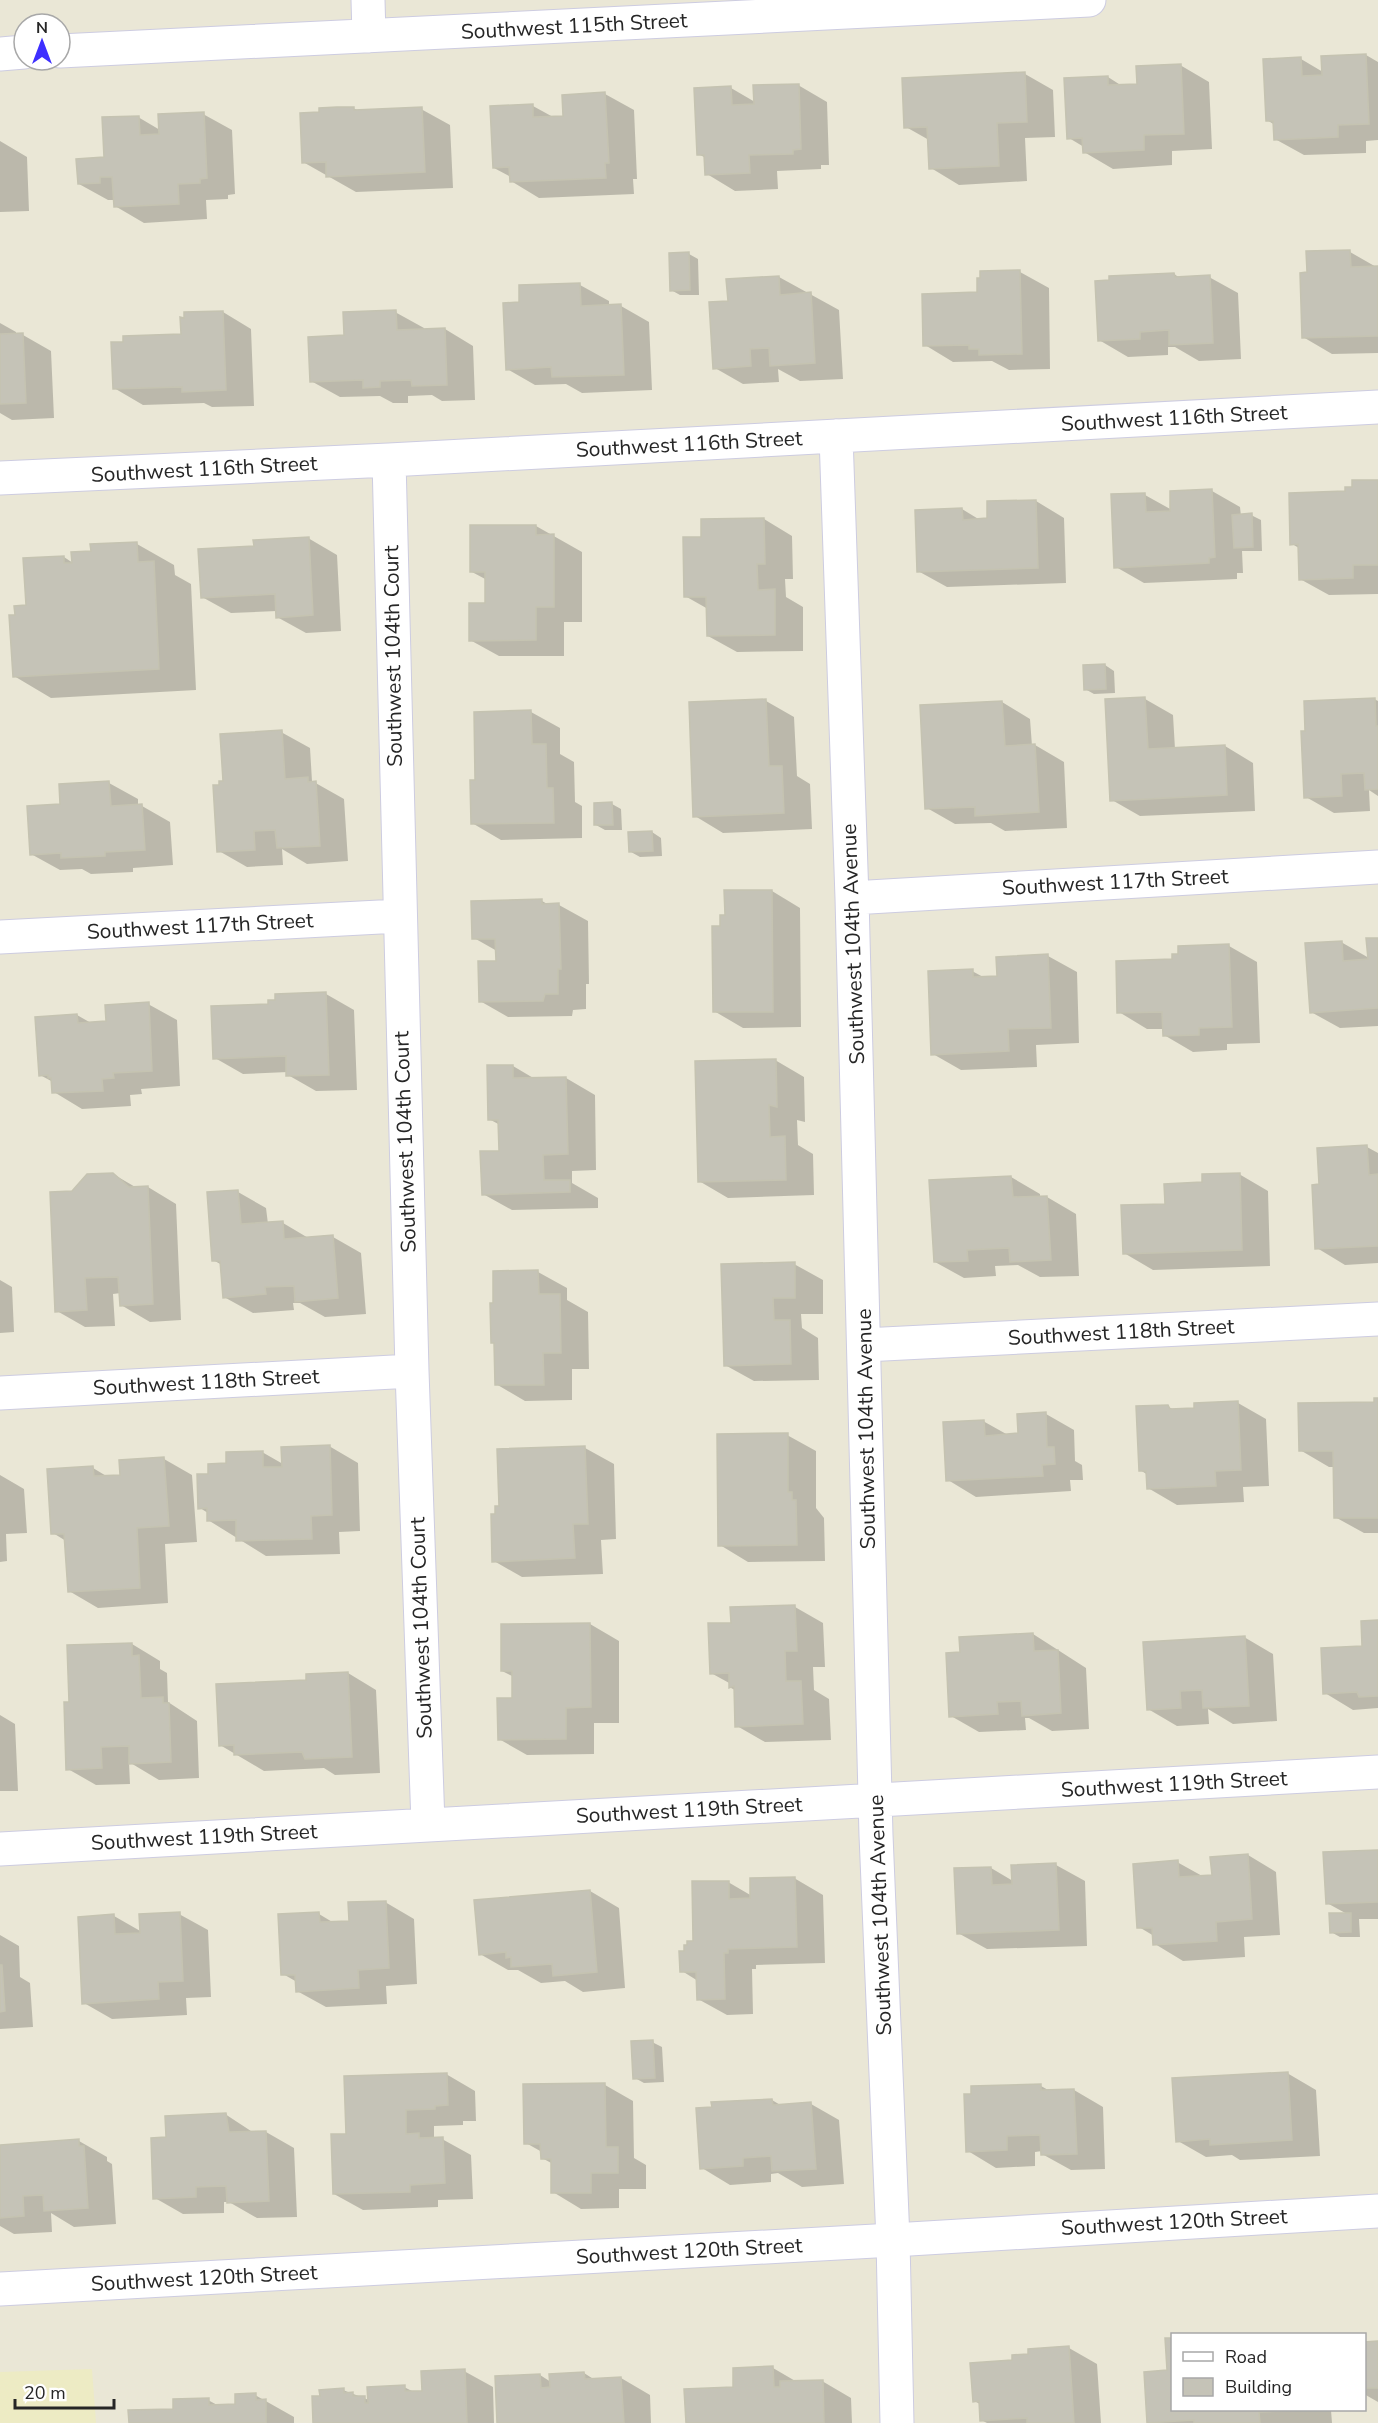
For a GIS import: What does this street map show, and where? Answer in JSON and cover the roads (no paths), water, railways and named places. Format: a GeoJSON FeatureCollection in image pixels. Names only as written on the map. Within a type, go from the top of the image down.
{"type":"FeatureCollection","features":[{"type":"Feature","properties":{"kind":"street"},"geometry":{"type":"LineString","coordinates":[[368,0],[369,36]]}},
{"type":"Feature","properties":{"kind":"street","name":"Southwest 115th Street"},"geometry":{"type":"LineString","coordinates":[[72,50],[369,36],[827,7],[1089,0]]}},
{"type":"Feature","properties":{"kind":"street","name":"Southwest 116th Street"},"geometry":{"type":"LineString","coordinates":[[0,478],[389,460],[1378,407]]}},
{"type":"Feature","properties":{"kind":"street","name":"Southwest 104th Avenue"},"geometry":{"type":"LineString","coordinates":[[836,436],[852,898],[875,1800],[893,2240],[897,2423]]}},
{"type":"Feature","properties":{"kind":"street","name":"Southwest 104th Court"},"geometry":{"type":"LineString","coordinates":[[389,460],[412,1371],[428,1824]]}},
{"type":"Feature","properties":{"kind":"street","name":"Southwest 117th Street"},"geometry":{"type":"LineString","coordinates":[[852,898],[1378,867]]}},
{"type":"Feature","properties":{"kind":"street","name":"Southwest 117th Street"},"geometry":{"type":"LineString","coordinates":[[0,937],[399,916]]}},
{"type":"Feature","properties":{"kind":"street","name":"Southwest 118th Street"},"geometry":{"type":"LineString","coordinates":[[864,1345],[1378,1319]]}},
{"type":"Feature","properties":{"kind":"street","name":"Southwest 118th Street"},"geometry":{"type":"LineString","coordinates":[[0,1393],[412,1371]]}},
{"type":"Feature","properties":{"kind":"street","name":"Southwest 119th Street"},"geometry":{"type":"LineString","coordinates":[[0,1849],[1378,1772]]}},
{"type":"Feature","properties":{"kind":"street","name":"Southwest 120th Street"},"geometry":{"type":"LineString","coordinates":[[0,2289],[1378,2211]]}}]}
